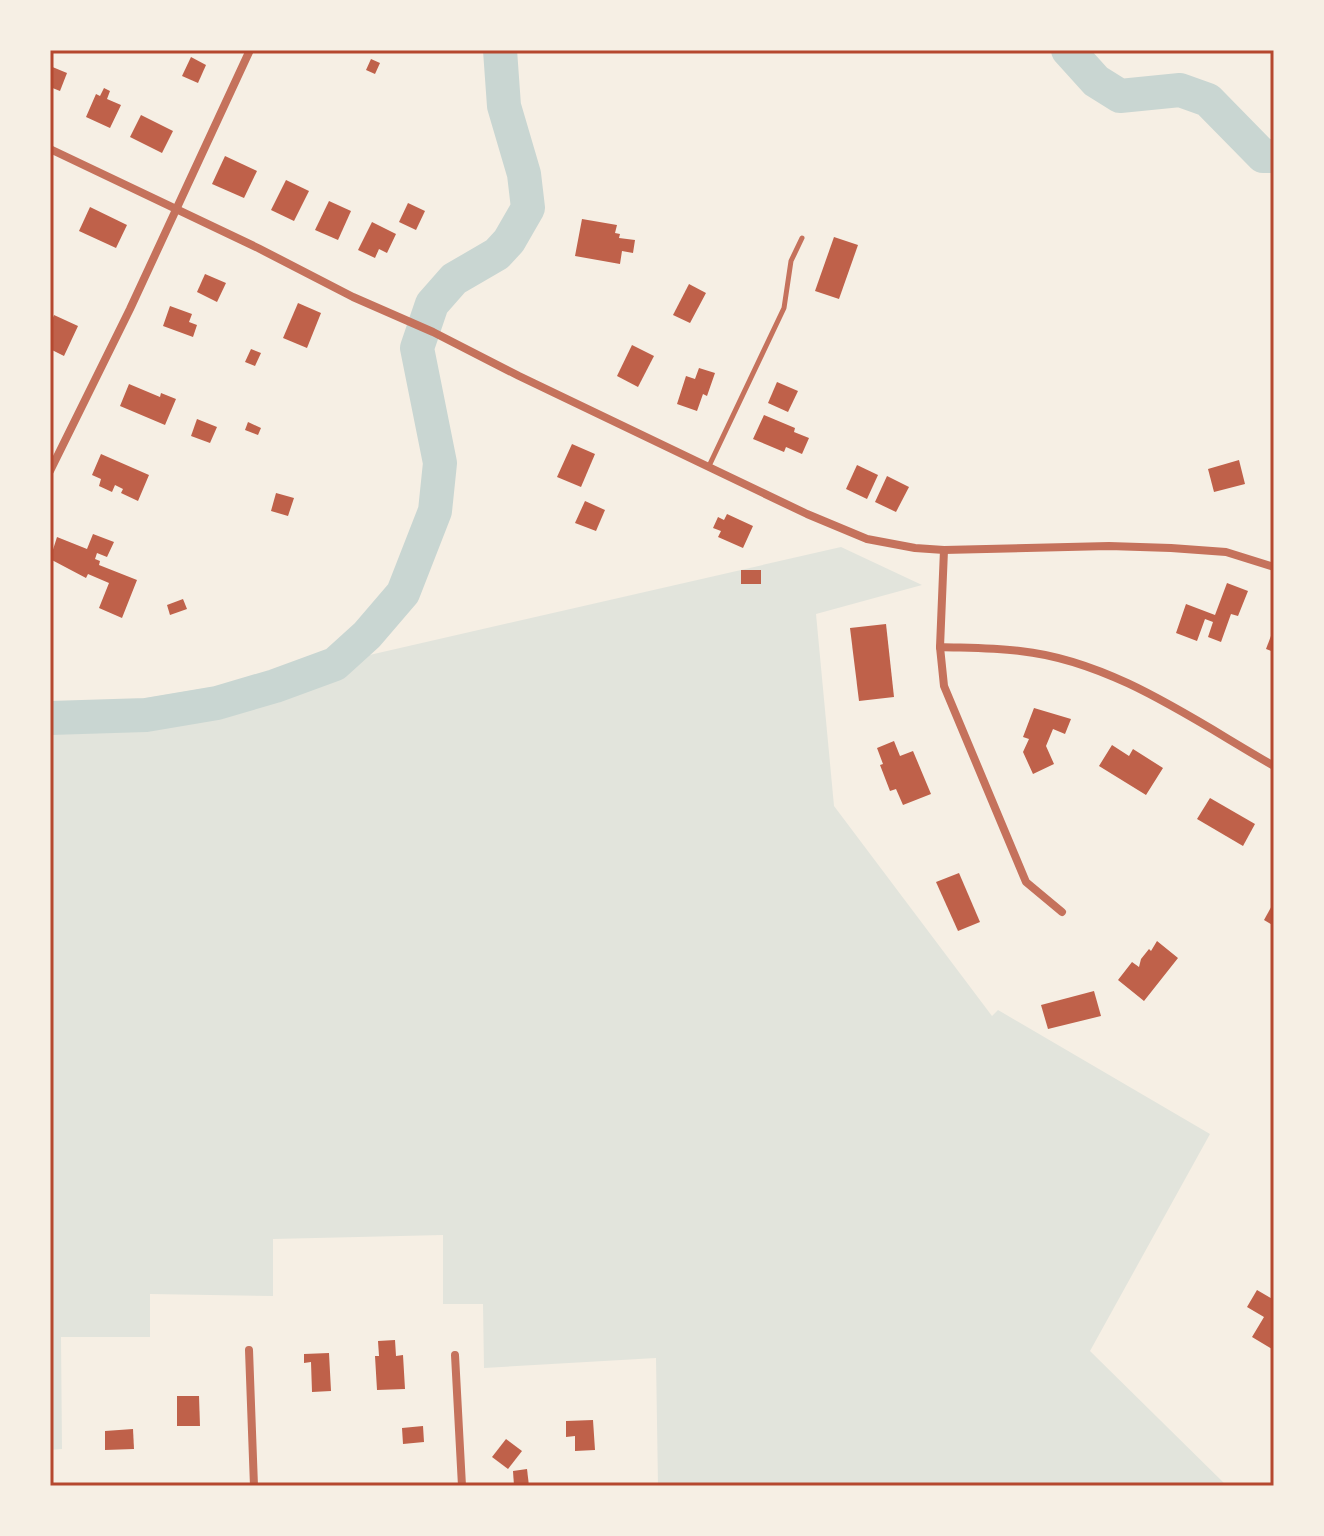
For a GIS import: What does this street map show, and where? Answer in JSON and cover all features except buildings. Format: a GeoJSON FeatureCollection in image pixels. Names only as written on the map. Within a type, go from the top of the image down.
{"type":"FeatureCollection","features":[{"type":"Feature","properties":{"kind":"street"},"geometry":{"type":"LineString","coordinates":[[50,471],[250,50]]}},
{"type":"Feature","properties":{"kind":"street"},"geometry":{"type":"LineString","coordinates":[[50,149],[807,514],[867,539],[944,550],[1109,546],[1171,548],[1226,552],[1274,567]]}},
{"type":"Feature","properties":{"kind":"street"},"geometry":{"type":"LineString","coordinates":[[944,550],[940,647],[944,686],[1026,882],[1062,912]]}},
{"type":"Feature","properties":{"kind":"street"},"geometry":{"type":"LineString","coordinates":[[940,647],[1021,651],[1069,661],[1128,683],[1274,766]]}},
{"type":"Feature","properties":{"kind":"street"},"geometry":{"type":"LineString","coordinates":[[249,1350],[254,1486]]}},
{"type":"Feature","properties":{"kind":"street"},"geometry":{"type":"LineString","coordinates":[[455,1355],[462,1486]]}},
{"type":"Feature","properties":{"kind":"lane"},"geometry":{"type":"LineString","coordinates":[[709,467],[784,308],[791,261],[802,238]]}},
{"type":"Feature","properties":{"kind":"shaded area"},"geometry":{"type":"Polygon","coordinates":[[[841,547],[922,585],[816,614],[834,806],[992,1016],[998,1010],[1210,1134],[1090,1351],[1227,1486],[658,1486],[656,1358],[484,1368],[483,1304],[443,1304],[443,1235],[273,1239],[273,1296],[150,1294],[150,1337],[61,1337],[62,1449],[50,1450],[50,714],[278,676],[841,547]]]}},
{"type":"Feature","properties":{"kind":"waterway"},"geometry":{"type":"LineString","coordinates":[[50,718],[146,715],[217,703],[275,686],[335,664],[367,635],[403,593],[435,511],[440,463],[417,348],[432,304],[454,279],[497,254],[509,241],[528,208],[524,174],[504,106],[500,50]]}},
{"type":"Feature","properties":{"kind":"waterway"},"geometry":{"type":"LineString","coordinates":[[1068,50],[1096,81],[1120,96],[1180,90],[1208,100],[1263,156],[1274,156]]}}]}
